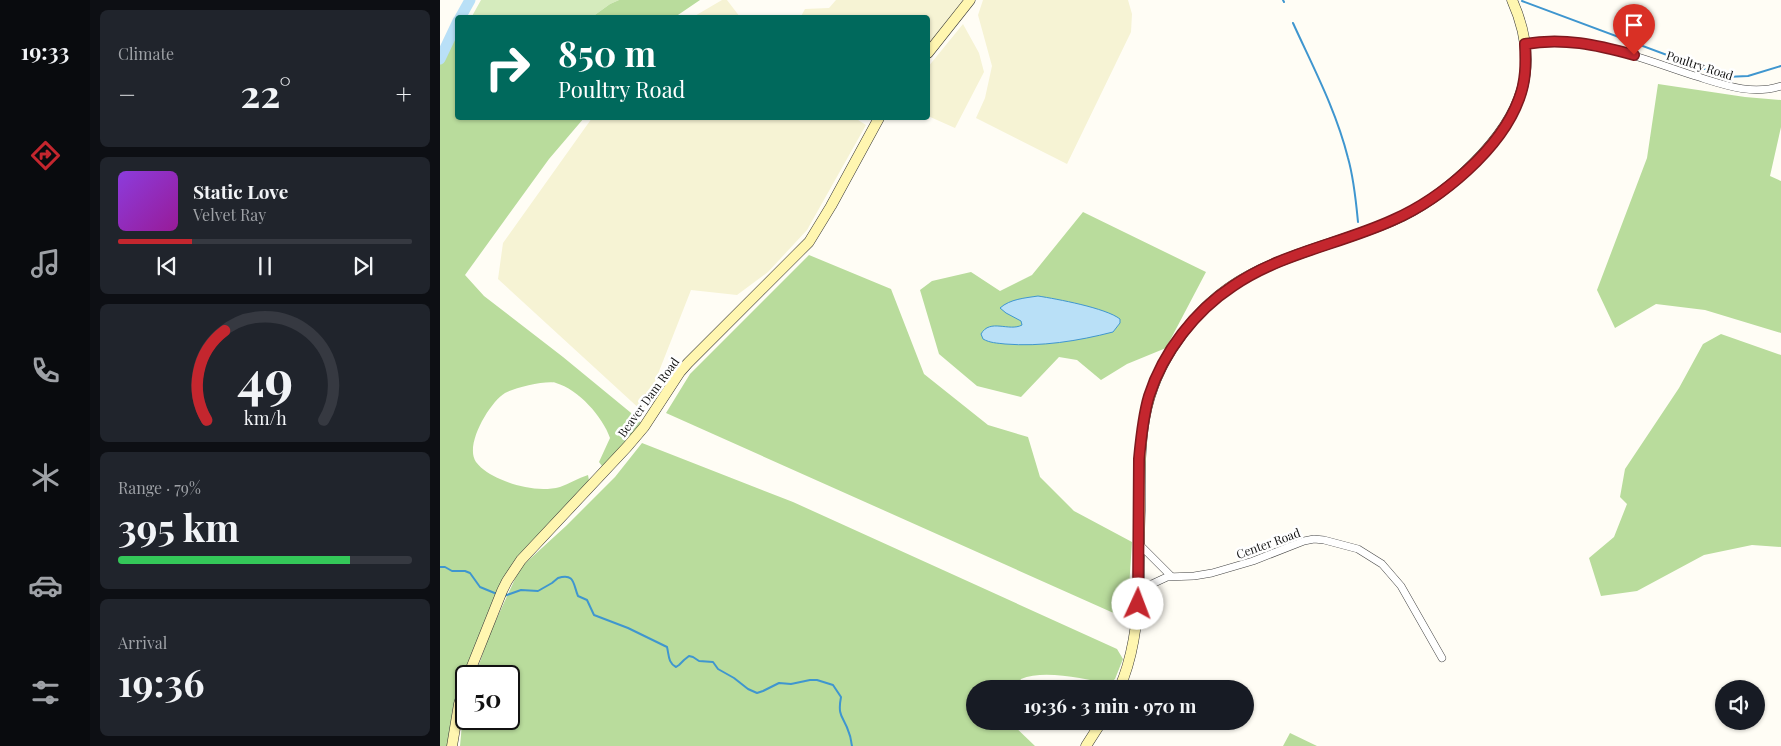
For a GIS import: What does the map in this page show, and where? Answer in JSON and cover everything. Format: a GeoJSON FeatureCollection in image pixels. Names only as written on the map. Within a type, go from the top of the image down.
{"type":"FeatureCollection","features":[{"type":"Feature","properties":{"kind":"main road"},"geometry":{"type":"LineString","coordinates":[[930,50],[970,0]]}},
{"type":"Feature","properties":{"kind":"main road"},"geometry":{"type":"LineString","coordinates":[[1122,680],[1132,644],[1139,590],[1139,459],[1141,437],[1153,386],[1163,364],[1190,324],[1219,296],[1247,277],[1274,263],[1393,220],[1431,198],[1453,182],[1494,143],[1512,116],[1519,100],[1526,67],[1522,26],[1512,0]]}},
{"type":"Feature","properties":{"kind":"main road","name":"Beaver Dam Road"},"geometry":{"type":"LineString","coordinates":[[472,665],[500,595],[521,560],[632,441],[684,368],[809,242],[878,120]]}},
{"type":"Feature","properties":{"kind":"main road"},"geometry":{"type":"LineString","coordinates":[[452,746],[455,728]]}},
{"type":"Feature","properties":{"kind":"main road"},"geometry":{"type":"LineString","coordinates":[[1086,746],[1096,730]]}},
{"type":"Feature","properties":{"kind":"street","name":"Poultry Road"},"geometry":{"type":"LineString","coordinates":[[1525,44],[1555,40],[1584,42],[1634,55],[1728,86],[1746,90],[1781,86]]}},
{"type":"Feature","properties":{"kind":"street","name":"Center Road"},"geometry":{"type":"LineString","coordinates":[[1139,590],[1171,576],[1194,576],[1226,570],[1304,541],[1314,539],[1350,547],[1372,557],[1391,574],[1442,658]]}},
{"type":"Feature","properties":{"kind":"street"},"geometry":{"type":"LineString","coordinates":[[1139,544],[1171,576]]}},
{"type":"Feature","properties":{"kind":"shaded area"},"geometry":{"type":"Polygon","coordinates":[[[722,0],[727,0],[738,15],[696,15],[722,0]]]}},
{"type":"Feature","properties":{"kind":"shaded area"},"geometry":{"type":"Polygon","coordinates":[[[836,0],[966,0],[930,44],[930,15],[802,15],[805,9],[829,8],[836,0]]]}},
{"type":"Feature","properties":{"kind":"shaded area"},"geometry":{"type":"Polygon","coordinates":[[[983,0],[1128,0],[1132,14],[1131,32],[1067,164],[976,118],[985,98],[992,66],[978,15],[983,0]]]}},
{"type":"Feature","properties":{"kind":"shaded area"},"geometry":{"type":"Polygon","coordinates":[[[963,24],[979,53],[984,72],[955,128],[930,117],[930,65],[963,24]]]}},
{"type":"Feature","properties":{"kind":"shaded area"},"geometry":{"type":"Polygon","coordinates":[[[591,120],[858,120],[866,125],[807,230],[768,272],[737,295],[691,290],[643,412],[498,279],[503,243],[591,120]]]}},
{"type":"Feature","properties":{"kind":"green space"},"geometry":{"type":"Polygon","coordinates":[[[481,0],[619,0],[595,15],[473,15],[481,0]]]}},
{"type":"Feature","properties":{"kind":"green space"},"geometry":{"type":"Polygon","coordinates":[[[619,0],[700,0],[678,15],[595,15],[619,0]]]}},
{"type":"Feature","properties":{"kind":"green space"},"geometry":{"type":"Polygon","coordinates":[[[455,25],[455,120],[582,120],[549,159],[465,275],[484,296],[563,357],[636,417],[644,427],[605,470],[599,462],[610,438],[607,430],[589,405],[564,386],[552,382],[530,385],[509,391],[492,405],[486,414],[476,435],[473,455],[476,462],[487,472],[514,484],[537,489],[560,487],[588,475],[590,486],[521,560],[476,656],[474,665],[455,665],[456,730],[452,746],[440,746],[440,59],[455,25]]]}},
{"type":"Feature","properties":{"kind":"green space"},"geometry":{"type":"Polygon","coordinates":[[[1658,84],[1745,97],[1781,100],[1781,127],[1770,176],[1781,181],[1781,333],[1705,310],[1656,304],[1615,328],[1597,290],[1647,158],[1658,84]]]}},
{"type":"Feature","properties":{"kind":"green space"},"geometry":{"type":"Polygon","coordinates":[[[1083,212],[1206,272],[1166,348],[1127,364],[1101,380],[1077,360],[1059,357],[1021,397],[977,386],[939,354],[920,290],[932,281],[971,272],[1000,291],[1032,275],[1083,212]]]}},
{"type":"Feature","properties":{"kind":"green space"},"geometry":{"type":"Polygon","coordinates":[[[809,255],[891,289],[924,374],[988,425],[1028,437],[1040,477],[1074,511],[1132,542],[1127,619],[666,413],[690,374],[809,255]]]}},
{"type":"Feature","properties":{"kind":"green space"},"geometry":{"type":"Polygon","coordinates":[[[1721,334],[1781,355],[1781,547],[1752,545],[1704,555],[1637,591],[1601,596],[1589,558],[1614,537],[1627,504],[1620,497],[1625,469],[1679,388],[1703,344],[1721,334]]]}},
{"type":"Feature","properties":{"kind":"green space"},"geometry":{"type":"Polygon","coordinates":[[[642,443],[793,502],[1117,649],[1123,659],[1114,680],[1088,680],[1065,676],[1041,675],[1030,676],[1020,680],[966,680],[966,730],[1018,730],[1035,746],[460,746],[461,730],[520,730],[520,665],[479,665],[490,633],[520,568],[615,477],[642,443]]]}},
{"type":"Feature","properties":{"kind":"green space"},"geometry":{"type":"Polygon","coordinates":[[[1290,733],[1317,746],[1283,746],[1290,733]]]}},
{"type":"Feature","properties":{"kind":"water"},"geometry":{"type":"Polygon","coordinates":[[[1038,296],[1081,304],[1104,311],[1120,319],[1120,323],[1113,332],[1059,342],[1019,345],[994,343],[983,339],[981,334],[989,327],[1017,327],[1022,325],[1021,321],[1000,308],[1013,301],[1038,296]]]}},
{"type":"Feature","properties":{"kind":"waterway"},"geometry":{"type":"LineString","coordinates":[[462,15],[470,0]]}},
{"type":"Feature","properties":{"kind":"waterway"},"geometry":{"type":"LineString","coordinates":[[1522,1],[1726,77],[1748,76],[1781,66]]}},
{"type":"Feature","properties":{"kind":"waterway"},"geometry":{"type":"LineString","coordinates":[[1293,23],[1324,89],[1343,140],[1352,174],[1358,222]]}},
{"type":"Feature","properties":{"kind":"waterway"},"geometry":{"type":"LineString","coordinates":[[440,59],[455,27]]}},
{"type":"Feature","properties":{"kind":"waterway"},"geometry":{"type":"LineString","coordinates":[[440,567],[445,567],[452,571],[470,573],[480,587],[497,594]]}},
{"type":"Feature","properties":{"kind":"waterway"},"geometry":{"type":"LineString","coordinates":[[504,596],[521,590],[538,591],[558,578],[568,577],[572,581],[578,596],[587,600],[594,615],[628,628],[667,647],[670,661],[676,667],[689,656],[699,661],[713,662],[718,669],[757,693],[779,683],[791,684],[817,680],[833,685],[841,697],[840,713],[850,735],[852,746]]}},
{"type":"Feature","properties":{"kind":"route"},"geometry":{"type":"LineString","coordinates":[[1138,604],[1139,459],[1146,410],[1149,396],[1163,364],[1190,324],[1219,296],[1247,277],[1274,263],[1362,233],[1393,220],[1411,211],[1453,182],[1494,143],[1512,116],[1519,100],[1524,80],[1526,67],[1525,44],[1555,40],[1578,41],[1634,55]]}}]}
